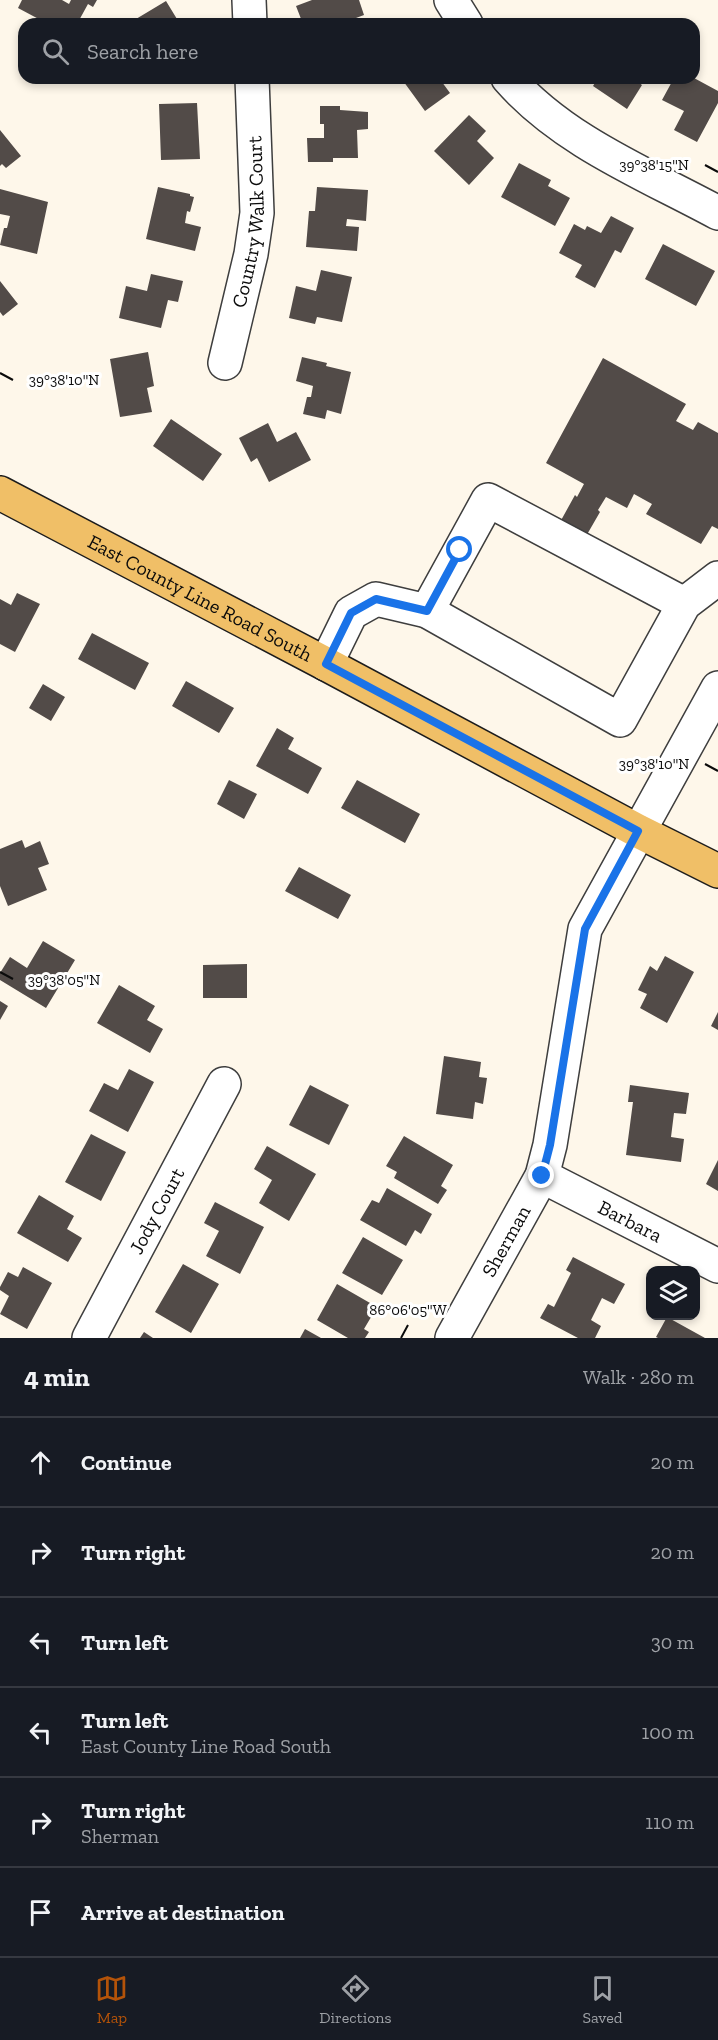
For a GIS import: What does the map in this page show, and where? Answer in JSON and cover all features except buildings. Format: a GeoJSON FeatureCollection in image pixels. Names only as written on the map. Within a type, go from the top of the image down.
{"type":"FeatureCollection","features":[{"type":"Feature","properties":{"kind":"main road","name":"East County Line Road South"},"geometry":{"type":"LineString","coordinates":[[0,493],[638,831],[718,871]]}},
{"type":"Feature","properties":{"kind":"street"},"geometry":{"type":"LineString","coordinates":[[249,0],[250,18]]}},
{"type":"Feature","properties":{"kind":"street"},"geometry":{"type":"LineString","coordinates":[[451,0],[462,18]]}},
{"type":"Feature","properties":{"kind":"street","name":"Country Walk Court"},"geometry":{"type":"LineString","coordinates":[[225,363],[255,233],[252,84]]}},
{"type":"Feature","properties":{"kind":"street"},"geometry":{"type":"LineString","coordinates":[[514,84],[576,136],[718,213]]}},
{"type":"Feature","properties":{"kind":"street"},"geometry":{"type":"LineString","coordinates":[[427,611],[488,500],[684,604]]}},
{"type":"Feature","properties":{"kind":"street"},"geometry":{"type":"LineString","coordinates":[[326,664],[351,613],[376,599],[427,611],[620,720],[684,604],[718,578]]}},
{"type":"Feature","properties":{"kind":"street","name":"Sherman"},"geometry":{"type":"LineString","coordinates":[[452,1338],[542,1176],[550,1145],[585,929],[718,688]]}},
{"type":"Feature","properties":{"kind":"street","name":"Jody Court"},"geometry":{"type":"LineString","coordinates":[[89,1338],[225,1084]]}},
{"type":"Feature","properties":{"kind":"street","name":"Barbara"},"geometry":{"type":"LineString","coordinates":[[542,1176],[718,1266]]}},
{"type":"Feature","properties":{"kind":"route"},"geometry":{"type":"LineString","coordinates":[[460,550],[427,611],[376,599],[351,613],[326,664],[638,831],[585,929],[550,1145],[542,1176]]}}]}
